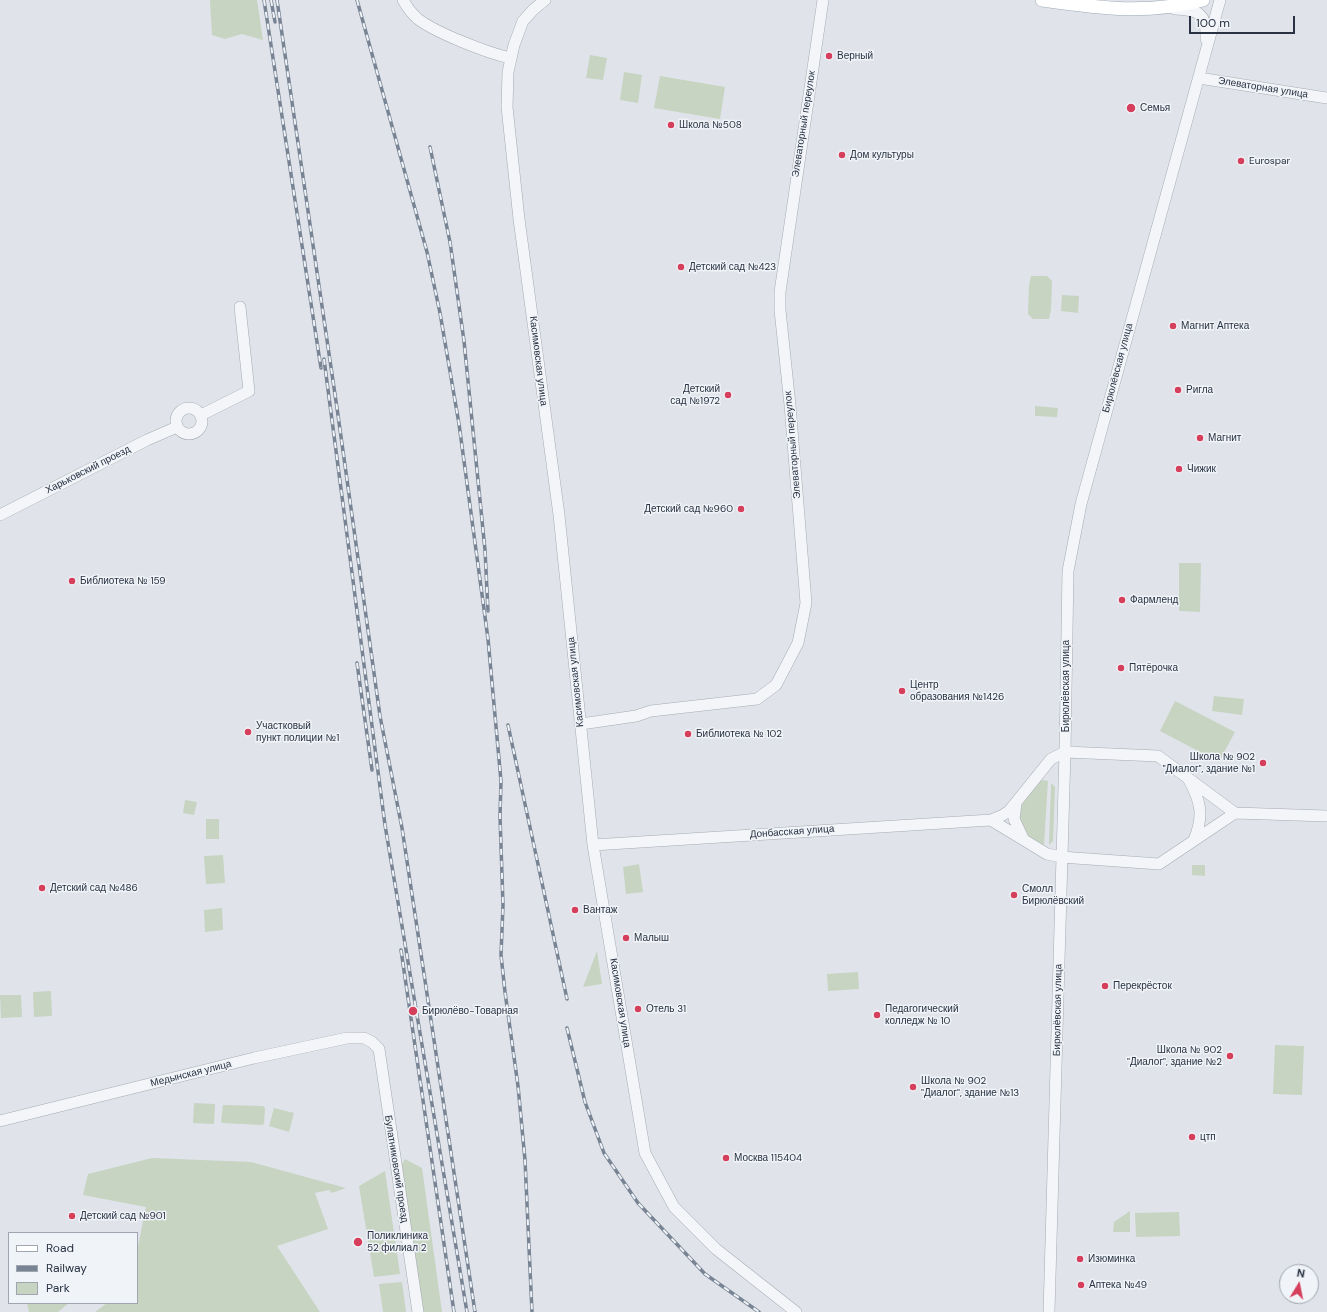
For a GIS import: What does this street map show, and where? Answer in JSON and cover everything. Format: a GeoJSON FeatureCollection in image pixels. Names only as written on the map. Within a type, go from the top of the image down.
{"type":"FeatureCollection","features":[{"type":"Feature","properties":{"kind":"main road"},"geometry":{"type":"LineString","coordinates":[[1042,0],[1118,10],[1150,9],[1203,0]]}},
{"type":"Feature","properties":{"kind":"street"},"geometry":{"type":"LineString","coordinates":[[403,0],[417,18],[430,27],[498,55],[510,58]]}},
{"type":"Feature","properties":{"kind":"street","name":"Касимовская улица"},"geometry":{"type":"LineString","coordinates":[[545,0],[523,21],[510,58],[507,88],[510,131],[542,392],[559,515],[593,845],[645,1153],[674,1207],[716,1248],[796,1312]]}},
{"type":"Feature","properties":{"kind":"street","name":"Элеваторный переулок"},"geometry":{"type":"LineString","coordinates":[[581,724],[636,716],[651,711],[757,699],[776,685],[798,643],[806,603],[790,405],[780,310],[780,292],[823,0]]}},
{"type":"Feature","properties":{"kind":"street"},"geometry":{"type":"LineString","coordinates":[[1205,56],[1220,0]]}},
{"type":"Feature","properties":{"kind":"street"},"geometry":{"type":"LineString","coordinates":[[1150,9],[1188,10],[1198,14],[1205,24],[1205,56]]}},
{"type":"Feature","properties":{"kind":"street","name":"Бирюлёвская улица"},"geometry":{"type":"LineString","coordinates":[[1048,1312],[1055,1150],[1068,571],[1079,511],[1205,56]]}},
{"type":"Feature","properties":{"kind":"street","name":"Элеваторная улица"},"geometry":{"type":"LineString","coordinates":[[1199,78],[1327,98]]}},
{"type":"Feature","properties":{"kind":"street"},"geometry":{"type":"LineString","coordinates":[[201,415],[249,391],[240,307]]}},
{"type":"Feature","properties":{"kind":"street"},"geometry":{"type":"LineString","coordinates":[[194,408],[201,415],[203,422],[200,429],[195,433],[188,434],[182,432],[177,427],[176,417],[183,409],[194,408]]}},
{"type":"Feature","properties":{"kind":"street","name":"Харьковский проезд"},"geometry":{"type":"LineString","coordinates":[[0,515],[147,440],[177,427]]}},
{"type":"Feature","properties":{"kind":"street"},"geometry":{"type":"LineString","coordinates":[[991,820],[1003,816],[1051,758],[1065,752],[1158,756],[1235,813],[1327,816]]}},
{"type":"Feature","properties":{"kind":"street"},"geometry":{"type":"LineString","coordinates":[[1188,778],[1201,812],[1201,820],[1194,840]]}},
{"type":"Feature","properties":{"kind":"street"},"geometry":{"type":"LineString","coordinates":[[1019,798],[1015,808],[1014,820],[1019,832],[1025,840]]}},
{"type":"Feature","properties":{"kind":"street"},"geometry":{"type":"LineString","coordinates":[[991,820],[1047,854],[1061,857],[1159,864],[1235,813]]}},
{"type":"Feature","properties":{"kind":"street","name":"Донбасская улица"},"geometry":{"type":"LineString","coordinates":[[593,845],[991,820]]}},
{"type":"Feature","properties":{"kind":"street","name":"Медынская улица"},"geometry":{"type":"LineString","coordinates":[[0,1121],[254,1058],[347,1038],[364,1038],[372,1042],[379,1049]]}},
{"type":"Feature","properties":{"kind":"street","name":"Булатниковский проезд"},"geometry":{"type":"LineString","coordinates":[[379,1049],[418,1312]]}},
{"type":"Feature","properties":{"kind":"green space"},"geometry":{"type":"Polygon","coordinates":[[[210,0],[257,0],[263,40],[242,34],[225,39],[212,35],[210,0]]]}},
{"type":"Feature","properties":{"kind":"green space"},"geometry":{"type":"Polygon","coordinates":[[[590,55],[607,58],[603,80],[586,78],[590,55]]]}},
{"type":"Feature","properties":{"kind":"green space"},"geometry":{"type":"Polygon","coordinates":[[[624,72],[642,75],[638,103],[620,100],[624,72]]]}},
{"type":"Feature","properties":{"kind":"green space"},"geometry":{"type":"Polygon","coordinates":[[[660,76],[725,87],[720,119],[654,108],[660,76]]]}},
{"type":"Feature","properties":{"kind":"green space"},"geometry":{"type":"Polygon","coordinates":[[[1031,276],[1047,276],[1052,281],[1051,310],[1049,319],[1033,319],[1028,314],[1029,285],[1031,276]]]}},
{"type":"Feature","properties":{"kind":"green space"},"geometry":{"type":"Polygon","coordinates":[[[1062,295],[1079,296],[1078,313],[1061,311],[1062,295]]]}},
{"type":"Feature","properties":{"kind":"green space"},"geometry":{"type":"Polygon","coordinates":[[[1035,406],[1058,408],[1057,417],[1035,416],[1035,406]]]}},
{"type":"Feature","properties":{"kind":"green space"},"geometry":{"type":"Polygon","coordinates":[[[1179,563],[1201,563],[1200,612],[1179,611],[1179,563]]]}},
{"type":"Feature","properties":{"kind":"green space"},"geometry":{"type":"Polygon","coordinates":[[[1214,696],[1244,699],[1242,715],[1212,711],[1214,696]]]}},
{"type":"Feature","properties":{"kind":"green space"},"geometry":{"type":"Polygon","coordinates":[[[1175,701],[1235,732],[1219,762],[1160,731],[1175,701]]]}},
{"type":"Feature","properties":{"kind":"green space"},"geometry":{"type":"Polygon","coordinates":[[[1038,781],[1048,781],[1044,845],[1023,833],[1016,809],[1038,781]]]}},
{"type":"Feature","properties":{"kind":"green space"},"geometry":{"type":"Polygon","coordinates":[[[1051,783],[1055,787],[1053,841],[1049,845],[1051,783]]]}},
{"type":"Feature","properties":{"kind":"green space"},"geometry":{"type":"Polygon","coordinates":[[[185,800],[197,802],[194,815],[183,813],[185,800]]]}},
{"type":"Feature","properties":{"kind":"green space"},"geometry":{"type":"Polygon","coordinates":[[[206,819],[219,819],[219,839],[206,839],[206,819]]]}},
{"type":"Feature","properties":{"kind":"green space"},"geometry":{"type":"Polygon","coordinates":[[[223,855],[225,883],[206,884],[204,856],[223,855]]]}},
{"type":"Feature","properties":{"kind":"green space"},"geometry":{"type":"Polygon","coordinates":[[[639,864],[643,892],[626,894],[623,867],[639,864]]]}},
{"type":"Feature","properties":{"kind":"green space"},"geometry":{"type":"Polygon","coordinates":[[[1192,865],[1205,865],[1205,876],[1192,875],[1192,865]]]}},
{"type":"Feature","properties":{"kind":"green space"},"geometry":{"type":"Polygon","coordinates":[[[222,908],[223,930],[205,932],[204,910],[222,908]]]}},
{"type":"Feature","properties":{"kind":"green space"},"geometry":{"type":"Polygon","coordinates":[[[597,951],[602,984],[583,987],[597,951]]]}},
{"type":"Feature","properties":{"kind":"green space"},"geometry":{"type":"Polygon","coordinates":[[[858,972],[859,989],[828,991],[827,974],[858,972]]]}},
{"type":"Feature","properties":{"kind":"green space"},"geometry":{"type":"Polygon","coordinates":[[[51,991],[52,1016],[34,1017],[33,992],[51,991]]]}},
{"type":"Feature","properties":{"kind":"green space"},"geometry":{"type":"Polygon","coordinates":[[[0,995],[21,995],[22,1017],[1,1018],[0,995]]]}},
{"type":"Feature","properties":{"kind":"green space"},"geometry":{"type":"Polygon","coordinates":[[[1275,1045],[1304,1046],[1302,1095],[1273,1094],[1275,1045]]]}},
{"type":"Feature","properties":{"kind":"green space"},"geometry":{"type":"Polygon","coordinates":[[[194,1103],[215,1104],[214,1124],[193,1123],[194,1103]]]}},
{"type":"Feature","properties":{"kind":"green space"},"geometry":{"type":"Polygon","coordinates":[[[223,1105],[263,1106],[265,1108],[264,1124],[223,1123],[221,1122],[223,1105]]]}},
{"type":"Feature","properties":{"kind":"green space"},"geometry":{"type":"Polygon","coordinates":[[[274,1108],[294,1113],[289,1132],[269,1126],[274,1108]]]}},
{"type":"Feature","properties":{"kind":"green space"},"geometry":{"type":"Polygon","coordinates":[[[152,1158],[251,1162],[346,1188],[332,1193],[329,1190],[315,1193],[328,1229],[277,1246],[320,1312],[95,1312],[106,1304],[138,1304],[138,1246],[146,1207],[83,1195],[88,1174],[152,1158]]]}},
{"type":"Feature","properties":{"kind":"green space"},"geometry":{"type":"Polygon","coordinates":[[[405,1159],[422,1168],[442,1312],[421,1312],[400,1168],[405,1159]]]}},
{"type":"Feature","properties":{"kind":"green space"},"geometry":{"type":"Polygon","coordinates":[[[385,1171],[400,1274],[374,1277],[359,1186],[385,1171]]]}},
{"type":"Feature","properties":{"kind":"green space"},"geometry":{"type":"Polygon","coordinates":[[[1130,1211],[1130,1232],[1113,1232],[1114,1222],[1130,1211]]]}},
{"type":"Feature","properties":{"kind":"green space"},"geometry":{"type":"Polygon","coordinates":[[[1179,1212],[1180,1236],[1136,1237],[1135,1213],[1179,1212]]]}},
{"type":"Feature","properties":{"kind":"green space"},"geometry":{"type":"Polygon","coordinates":[[[402,1282],[406,1312],[383,1312],[379,1284],[402,1282]]]}},
{"type":"Feature","properties":{"kind":"green space"},"geometry":{"type":"Polygon","coordinates":[[[27,1304],[68,1304],[58,1312],[29,1312],[27,1304]]]}},
{"type":"Feature","properties":{"kind":"railway"},"geometry":{"type":"LineString","coordinates":[[264,0],[321,368]]}},
{"type":"Feature","properties":{"kind":"railway"},"geometry":{"type":"LineString","coordinates":[[271,0],[275,22]]}},
{"type":"Feature","properties":{"kind":"railway"},"geometry":{"type":"LineString","coordinates":[[277,0],[337,408],[380,716],[402,828],[475,1312]]}},
{"type":"Feature","properties":{"kind":"railway"},"geometry":{"type":"LineString","coordinates":[[357,0],[427,252],[440,313],[459,424],[488,639],[501,781],[500,816],[503,905],[501,955],[518,1086],[525,1160],[532,1312]]}},
{"type":"Feature","properties":{"kind":"railway"},"geometry":{"type":"LineString","coordinates":[[430,147],[450,242],[464,341],[485,550],[488,611]]}},
{"type":"Feature","properties":{"kind":"railway"},"geometry":{"type":"LineString","coordinates":[[324,359],[385,825],[467,1312]]}},
{"type":"Feature","properties":{"kind":"railway"},"geometry":{"type":"LineString","coordinates":[[357,663],[372,770]]}},
{"type":"Feature","properties":{"kind":"railway"},"geometry":{"type":"LineString","coordinates":[[508,725],[567,999]]}},
{"type":"Feature","properties":{"kind":"railway"},"geometry":{"type":"LineString","coordinates":[[401,950],[454,1312]]}},
{"type":"Feature","properties":{"kind":"railway"},"geometry":{"type":"LineString","coordinates":[[567,1028],[585,1102],[604,1153],[638,1203],[705,1274],[759,1312]]}},
{"type":"Feature","properties":{"kind":"place","name":"Верный"},"geometry":{"type":"Point","coordinates":[829,56]}},
{"type":"Feature","properties":{"kind":"place","name":"Семья"},"geometry":{"type":"Point","coordinates":[1131,108]}},
{"type":"Feature","properties":{"kind":"place","name":"Школа №508"},"geometry":{"type":"Point","coordinates":[671,125]}},
{"type":"Feature","properties":{"kind":"place","name":"Дом культуры"},"geometry":{"type":"Point","coordinates":[842,155]}},
{"type":"Feature","properties":{"kind":"place","name":"Eurospar"},"geometry":{"type":"Point","coordinates":[1241,161]}},
{"type":"Feature","properties":{"kind":"place","name":"Детский сад №423"},"geometry":{"type":"Point","coordinates":[681,267]}},
{"type":"Feature","properties":{"kind":"place","name":"Магнит Аптека"},"geometry":{"type":"Point","coordinates":[1173,326]}},
{"type":"Feature","properties":{"kind":"place","name":"Ригла"},"geometry":{"type":"Point","coordinates":[1178,390]}},
{"type":"Feature","properties":{"kind":"place","name":"Детский сад №1972"},"geometry":{"type":"Point","coordinates":[728,395]}},
{"type":"Feature","properties":{"kind":"place","name":"Магнит"},"geometry":{"type":"Point","coordinates":[1200,438]}},
{"type":"Feature","properties":{"kind":"place","name":"Чижик"},"geometry":{"type":"Point","coordinates":[1179,469]}},
{"type":"Feature","properties":{"kind":"place","name":"Детский сад №960"},"geometry":{"type":"Point","coordinates":[741,509]}},
{"type":"Feature","properties":{"kind":"place","name":"Библиотека № 159"},"geometry":{"type":"Point","coordinates":[72,581]}},
{"type":"Feature","properties":{"kind":"place","name":"Фармленд"},"geometry":{"type":"Point","coordinates":[1122,600]}},
{"type":"Feature","properties":{"kind":"place","name":"Пятёрочка"},"geometry":{"type":"Point","coordinates":[1121,668]}},
{"type":"Feature","properties":{"kind":"place","name":"Центр образования №1426"},"geometry":{"type":"Point","coordinates":[902,691]}},
{"type":"Feature","properties":{"kind":"place","name":"Участковый пункт полиции №1"},"geometry":{"type":"Point","coordinates":[248,732]}},
{"type":"Feature","properties":{"kind":"place","name":"Библиотека № 102"},"geometry":{"type":"Point","coordinates":[688,734]}},
{"type":"Feature","properties":{"kind":"place","name":"Школа № 902 \"Диалог\", здание №1"},"geometry":{"type":"Point","coordinates":[1263,763]}},
{"type":"Feature","properties":{"kind":"place","name":"Детский сад №486"},"geometry":{"type":"Point","coordinates":[42,888]}},
{"type":"Feature","properties":{"kind":"place","name":"Смолл Бирюлёвский"},"geometry":{"type":"Point","coordinates":[1014,895]}},
{"type":"Feature","properties":{"kind":"place","name":"Вантаж"},"geometry":{"type":"Point","coordinates":[575,910]}},
{"type":"Feature","properties":{"kind":"place","name":"Малыш"},"geometry":{"type":"Point","coordinates":[626,938]}},
{"type":"Feature","properties":{"kind":"place","name":"Перекрёсток"},"geometry":{"type":"Point","coordinates":[1105,986]}},
{"type":"Feature","properties":{"kind":"place","name":"Отель 31"},"geometry":{"type":"Point","coordinates":[638,1009]}},
{"type":"Feature","properties":{"kind":"place","name":"Бирюлёво-Товарная"},"geometry":{"type":"Point","coordinates":[413,1011]}},
{"type":"Feature","properties":{"kind":"place","name":"Педагогический колледж № 10"},"geometry":{"type":"Point","coordinates":[877,1015]}},
{"type":"Feature","properties":{"kind":"place","name":"Школа № 902 \"Диалог\", здание №2"},"geometry":{"type":"Point","coordinates":[1230,1056]}},
{"type":"Feature","properties":{"kind":"place","name":"Школа № 902 \"Диалог\", здание №13"},"geometry":{"type":"Point","coordinates":[913,1087]}},
{"type":"Feature","properties":{"kind":"place","name":"цтп"},"geometry":{"type":"Point","coordinates":[1192,1137]}},
{"type":"Feature","properties":{"kind":"place","name":"Москва 115404"},"geometry":{"type":"Point","coordinates":[726,1158]}},
{"type":"Feature","properties":{"kind":"place","name":"Детский сад №901"},"geometry":{"type":"Point","coordinates":[72,1216]}},
{"type":"Feature","properties":{"kind":"place","name":"Поликлиника 52 филиал 2"},"geometry":{"type":"Point","coordinates":[358,1242]}},
{"type":"Feature","properties":{"kind":"place","name":"Изюминка"},"geometry":{"type":"Point","coordinates":[1080,1259]}},
{"type":"Feature","properties":{"kind":"place","name":"Аптека №49"},"geometry":{"type":"Point","coordinates":[1081,1285]}}]}
